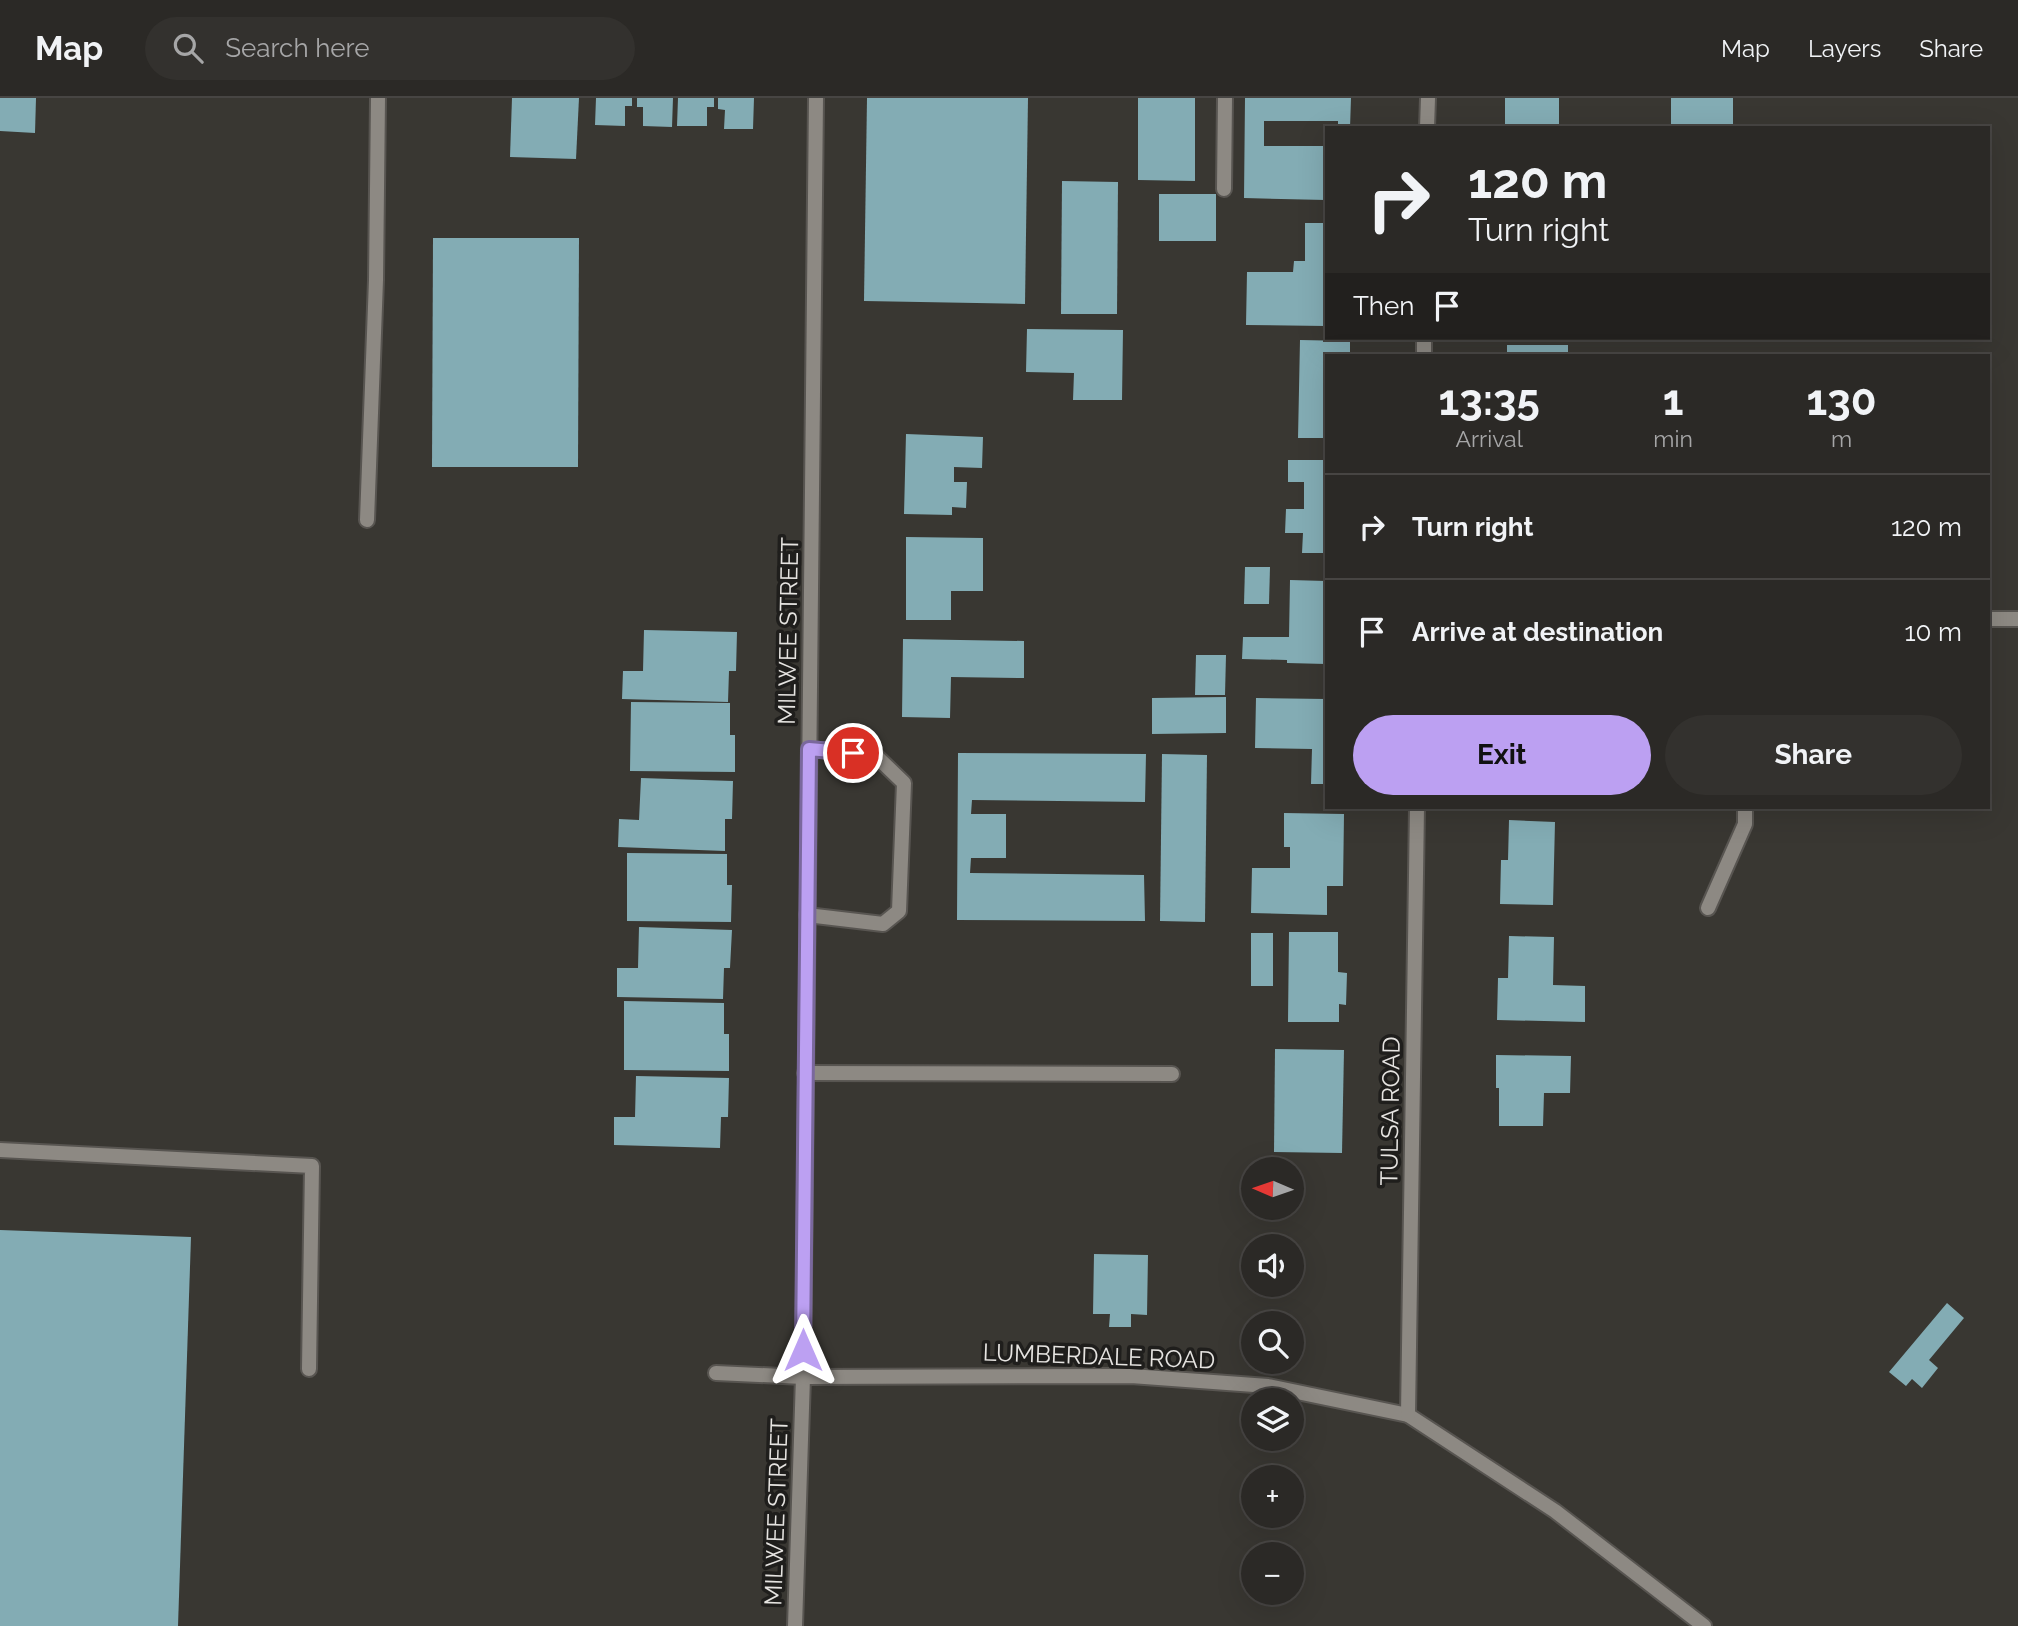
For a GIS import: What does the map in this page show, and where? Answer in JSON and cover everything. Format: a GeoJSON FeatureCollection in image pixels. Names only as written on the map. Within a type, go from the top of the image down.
{"type":"FeatureCollection","features":[{"type":"Feature","properties":{"kind":"street"},"geometry":{"type":"LineString","coordinates":[[367,520],[376,280],[378,98]]}},
{"type":"Feature","properties":{"kind":"street","name":"MILWEE STREET"},"geometry":{"type":"LineString","coordinates":[[795,1626],[803,1377],[816,98]]}},
{"type":"Feature","properties":{"kind":"street"},"geometry":{"type":"LineString","coordinates":[[1224,188],[1225,98]]}},
{"type":"Feature","properties":{"kind":"street"},"geometry":{"type":"LineString","coordinates":[[1427,126],[1428,98]]}},
{"type":"Feature","properties":{"kind":"street"},"geometry":{"type":"LineString","coordinates":[[1990,619],[2018,619]]}},
{"type":"Feature","properties":{"kind":"street"},"geometry":{"type":"LineString","coordinates":[[807,915],[883,924],[899,911],[904,783],[875,755],[809,749]]}},
{"type":"Feature","properties":{"kind":"street","name":"TULSA ROAD"},"geometry":{"type":"LineString","coordinates":[[1408,1415],[1417,809]]}},
{"type":"Feature","properties":{"kind":"street"},"geometry":{"type":"LineString","coordinates":[[1708,908],[1745,824],[1745,809]]}},
{"type":"Feature","properties":{"kind":"street"},"geometry":{"type":"LineString","coordinates":[[805,1073],[1172,1074]]}},
{"type":"Feature","properties":{"kind":"street"},"geometry":{"type":"LineString","coordinates":[[0,1150],[312,1166],[309,1369]]}},
{"type":"Feature","properties":{"kind":"street","name":"LUMBERDALE ROAD"},"geometry":{"type":"LineString","coordinates":[[716,1373],[803,1377],[1131,1376],[1268,1386],[1408,1415],[1555,1511],[1704,1626]]}},
{"type":"Feature","properties":{"kind":"building"},"geometry":{"type":"Polygon","coordinates":[[[0,98],[36,98],[35,133],[0,131],[0,98]]]}},
{"type":"Feature","properties":{"kind":"building"},"geometry":{"type":"Polygon","coordinates":[[[512,98],[579,98],[576,159],[510,157],[512,98]]]}},
{"type":"Feature","properties":{"kind":"building"},"geometry":{"type":"Polygon","coordinates":[[[596,98],[632,98],[632,106],[625,106],[625,126],[595,125],[596,98]]]}},
{"type":"Feature","properties":{"kind":"building"},"geometry":{"type":"Polygon","coordinates":[[[637,98],[673,98],[672,127],[643,126],[643,107],[637,107],[637,98]]]}},
{"type":"Feature","properties":{"kind":"building"},"geometry":{"type":"Polygon","coordinates":[[[678,98],[714,98],[714,107],[707,107],[707,126],[677,126],[678,98]]]}},
{"type":"Feature","properties":{"kind":"building"},"geometry":{"type":"Polygon","coordinates":[[[718,98],[754,98],[753,129],[724,129],[725,110],[718,109],[718,98]]]}},
{"type":"Feature","properties":{"kind":"building"},"geometry":{"type":"Polygon","coordinates":[[[867,98],[1028,98],[1025,304],[864,301],[867,98]]]}},
{"type":"Feature","properties":{"kind":"building"},"geometry":{"type":"Polygon","coordinates":[[[1138,98],[1195,98],[1195,181],[1138,180],[1138,98]]]}},
{"type":"Feature","properties":{"kind":"building"},"geometry":{"type":"Polygon","coordinates":[[[1245,98],[1351,98],[1350,126],[1338,126],[1338,121],[1264,121],[1264,146],[1325,146],[1325,200],[1244,198],[1245,98]]]}},
{"type":"Feature","properties":{"kind":"building"},"geometry":{"type":"Polygon","coordinates":[[[1505,98],[1559,98],[1559,126],[1505,126],[1505,98]]]}},
{"type":"Feature","properties":{"kind":"building"},"geometry":{"type":"Polygon","coordinates":[[[1671,98],[1733,98],[1733,126],[1671,126],[1671,98]]]}},
{"type":"Feature","properties":{"kind":"building"},"geometry":{"type":"Polygon","coordinates":[[[1062,181],[1118,182],[1117,314],[1061,314],[1062,181]]]}},
{"type":"Feature","properties":{"kind":"building"},"geometry":{"type":"Polygon","coordinates":[[[1159,194],[1216,194],[1216,241],[1159,241],[1159,194]]]}},
{"type":"Feature","properties":{"kind":"building"},"geometry":{"type":"Polygon","coordinates":[[[1305,223],[1325,223],[1325,326],[1246,325],[1247,272],[1293,272],[1294,261],[1305,261],[1305,223]]]}},
{"type":"Feature","properties":{"kind":"building"},"geometry":{"type":"Polygon","coordinates":[[[433,238],[579,238],[578,467],[432,467],[433,238]]]}},
{"type":"Feature","properties":{"kind":"building"},"geometry":{"type":"Polygon","coordinates":[[[1027,329],[1123,330],[1122,400],[1073,400],[1074,373],[1026,372],[1027,329]]]}},
{"type":"Feature","properties":{"kind":"building"},"geometry":{"type":"Polygon","coordinates":[[[1300,340],[1350,341],[1350,354],[1325,354],[1325,438],[1298,438],[1300,340]]]}},
{"type":"Feature","properties":{"kind":"building"},"geometry":{"type":"Polygon","coordinates":[[[1507,345],[1568,345],[1568,354],[1507,354],[1507,345]]]}},
{"type":"Feature","properties":{"kind":"building"},"geometry":{"type":"Polygon","coordinates":[[[906,434],[983,437],[982,468],[954,467],[954,482],[967,482],[966,508],[952,507],[952,515],[904,514],[906,434]]]}},
{"type":"Feature","properties":{"kind":"building"},"geometry":{"type":"Polygon","coordinates":[[[1288,460],[1325,460],[1325,553],[1302,553],[1303,533],[1285,533],[1286,509],[1304,509],[1304,482],[1288,482],[1288,460]]]}},
{"type":"Feature","properties":{"kind":"building"},"geometry":{"type":"Polygon","coordinates":[[[906,537],[983,538],[983,591],[951,591],[951,620],[906,620],[906,537]]]}},
{"type":"Feature","properties":{"kind":"building"},"geometry":{"type":"Polygon","coordinates":[[[1245,567],[1270,567],[1269,604],[1244,604],[1245,567]]]}},
{"type":"Feature","properties":{"kind":"building"},"geometry":{"type":"Polygon","coordinates":[[[1290,580],[1325,581],[1325,664],[1242,659],[1243,637],[1289,637],[1290,580]]]}},
{"type":"Feature","properties":{"kind":"building"},"geometry":{"type":"Polygon","coordinates":[[[644,630],[737,632],[736,671],[729,671],[728,702],[622,699],[623,671],[643,671],[644,630]]]}},
{"type":"Feature","properties":{"kind":"building"},"geometry":{"type":"Polygon","coordinates":[[[903,639],[1024,641],[1024,678],[951,677],[950,718],[902,717],[903,639]]]}},
{"type":"Feature","properties":{"kind":"building"},"geometry":{"type":"Polygon","coordinates":[[[1196,655],[1226,655],[1225,695],[1195,695],[1196,655]]]}},
{"type":"Feature","properties":{"kind":"building"},"geometry":{"type":"Polygon","coordinates":[[[1226,697],[1226,733],[1152,734],[1152,698],[1226,697]]]}},
{"type":"Feature","properties":{"kind":"building"},"geometry":{"type":"Polygon","coordinates":[[[1256,698],[1325,699],[1325,784],[1311,784],[1312,749],[1255,748],[1256,698]]]}},
{"type":"Feature","properties":{"kind":"building"},"geometry":{"type":"Polygon","coordinates":[[[631,702],[730,703],[730,735],[735,735],[735,772],[630,771],[631,702]]]}},
{"type":"Feature","properties":{"kind":"building"},"geometry":{"type":"Polygon","coordinates":[[[958,753],[1146,754],[1145,802],[972,800],[971,814],[1006,814],[1006,858],[971,858],[970,873],[1144,875],[1145,921],[957,920],[958,753]]]}},
{"type":"Feature","properties":{"kind":"building"},"geometry":{"type":"Polygon","coordinates":[[[1162,754],[1207,755],[1205,922],[1160,921],[1162,754]]]}},
{"type":"Feature","properties":{"kind":"building"},"geometry":{"type":"Polygon","coordinates":[[[641,778],[733,781],[732,819],[725,819],[725,851],[618,847],[619,819],[639,820],[641,778]]]}},
{"type":"Feature","properties":{"kind":"building"},"geometry":{"type":"Polygon","coordinates":[[[1284,813],[1344,814],[1343,886],[1327,886],[1327,915],[1251,913],[1252,868],[1290,868],[1290,847],[1284,847],[1284,813]]]}},
{"type":"Feature","properties":{"kind":"building"},"geometry":{"type":"Polygon","coordinates":[[[1509,820],[1555,822],[1553,905],[1500,904],[1501,860],[1508,860],[1509,820]]]}},
{"type":"Feature","properties":{"kind":"building"},"geometry":{"type":"Polygon","coordinates":[[[627,853],[727,854],[727,885],[732,885],[731,922],[627,921],[627,853]]]}},
{"type":"Feature","properties":{"kind":"building"},"geometry":{"type":"Polygon","coordinates":[[[639,927],[732,930],[730,968],[724,968],[723,999],[617,997],[617,968],[638,968],[639,927]]]}},
{"type":"Feature","properties":{"kind":"building"},"geometry":{"type":"Polygon","coordinates":[[[1289,932],[1338,932],[1338,972],[1347,973],[1346,1005],[1339,1004],[1339,1022],[1288,1022],[1289,932]]]}},
{"type":"Feature","properties":{"kind":"building"},"geometry":{"type":"Polygon","coordinates":[[[1251,933],[1273,933],[1273,986],[1251,986],[1251,933]]]}},
{"type":"Feature","properties":{"kind":"building"},"geometry":{"type":"Polygon","coordinates":[[[1509,936],[1554,937],[1553,985],[1585,986],[1585,1022],[1497,1020],[1498,978],[1508,978],[1509,936]]]}},
{"type":"Feature","properties":{"kind":"building"},"geometry":{"type":"Polygon","coordinates":[[[624,1001],[724,1003],[724,1034],[729,1034],[729,1071],[624,1070],[624,1001]]]}},
{"type":"Feature","properties":{"kind":"building"},"geometry":{"type":"Polygon","coordinates":[[[1275,1049],[1344,1050],[1342,1153],[1274,1152],[1275,1049]]]}},
{"type":"Feature","properties":{"kind":"building"},"geometry":{"type":"Polygon","coordinates":[[[1496,1055],[1571,1056],[1570,1093],[1544,1093],[1543,1126],[1499,1126],[1496,1055]]]}},
{"type":"Feature","properties":{"kind":"building"},"geometry":{"type":"Polygon","coordinates":[[[636,1076],[729,1078],[728,1117],[721,1117],[720,1148],[614,1145],[614,1117],[635,1117],[636,1076]]]}},
{"type":"Feature","properties":{"kind":"building"},"geometry":{"type":"Polygon","coordinates":[[[0,1230],[191,1237],[178,1626],[0,1626],[0,1230]]]}},
{"type":"Feature","properties":{"kind":"building"},"geometry":{"type":"Polygon","coordinates":[[[1094,1254],[1148,1255],[1147,1315],[1131,1314],[1131,1327],[1109,1327],[1110,1314],[1093,1314],[1094,1254]]]}},
{"type":"Feature","properties":{"kind":"building"},"geometry":{"type":"Polygon","coordinates":[[[1947,1303],[1964,1318],[1929,1360],[1938,1368],[1922,1388],[1912,1379],[1906,1386],[1889,1372],[1947,1303]]]}},
{"type":"Feature","properties":{"kind":"route"},"geometry":{"type":"LineString","coordinates":[[803,1350],[809,749],[853,753]]}}]}
